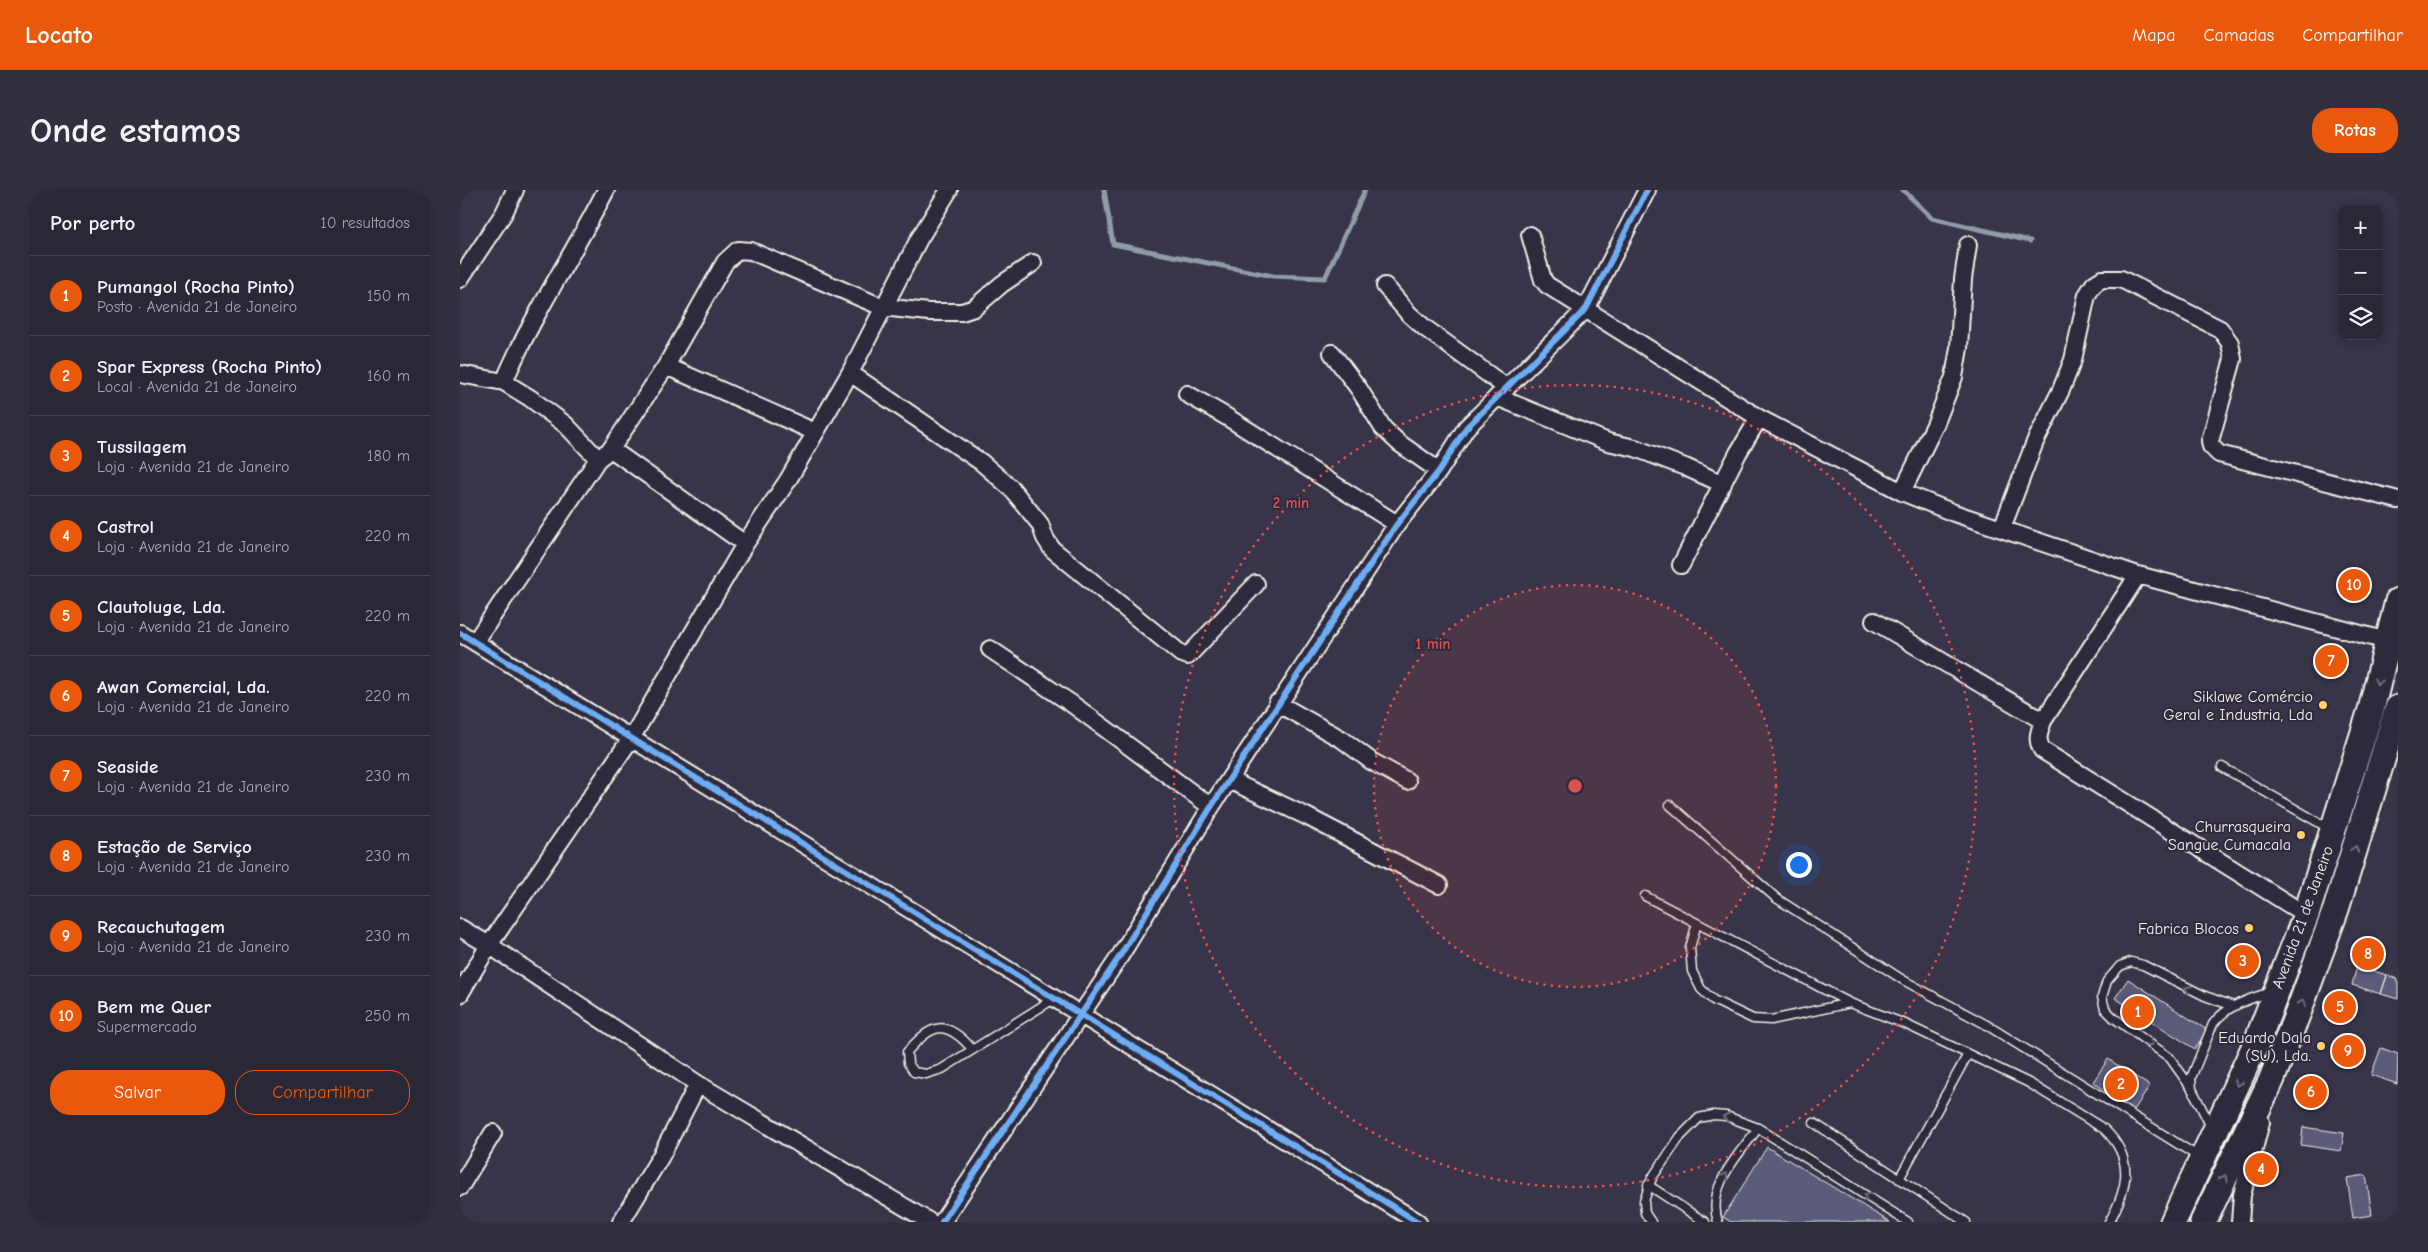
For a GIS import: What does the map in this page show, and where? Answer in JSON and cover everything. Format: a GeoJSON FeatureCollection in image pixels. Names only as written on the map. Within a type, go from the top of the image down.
{"type":"FeatureCollection","features":[{"type":"Feature","properties":{"kind":"main road","name":"Avenida 21 de Janeiro"},"geometry":{"type":"LineString","coordinates":[[2173,1222],[2258,1039],[2306,915],[2371,710],[2398,601]]}},
{"type":"Feature","properties":{"kind":"main road","name":"Avenida 21 de Janeiro"},"geometry":{"type":"LineString","coordinates":[[2203,1222],[2271,1081],[2336,909],[2398,708]]}},
{"type":"Feature","properties":{"kind":"street"},"geometry":{"type":"LineString","coordinates":[[460,279],[504,213],[516,190]]}},
{"type":"Feature","properties":{"kind":"street"},"geometry":{"type":"LineString","coordinates":[[504,382],[517,349],[606,190]]}},
{"type":"Feature","properties":{"kind":"street"},"geometry":{"type":"LineString","coordinates":[[460,994],[489,944],[632,737],[745,544],[788,480],[850,373],[918,239],[949,190]]}},
{"type":"Feature","properties":{"kind":"street"},"geometry":{"type":"LineString","coordinates":[[942,1222],[1120,956],[1211,807],[1277,704],[1397,524],[1439,471],[1466,428],[1586,310],[1647,190]]}},
{"type":"Feature","properties":{"kind":"street"},"geometry":{"type":"LineString","coordinates":[[1530,235],[1543,280],[1547,285],[1759,418],[1902,492],[1954,513],[2138,575],[2387,641]]}},
{"type":"Feature","properties":{"kind":"street"},"geometry":{"type":"LineString","coordinates":[[1902,492],[1935,425],[1954,377],[1959,348],[1963,279],[1968,244]]}},
{"type":"Feature","properties":{"kind":"street"},"geometry":{"type":"LineString","coordinates":[[475,642],[598,459],[611,449],[666,366],[725,262],[738,250],[750,251],[882,307],[929,312],[962,312],[974,308],[1002,284],[1032,263]]}},
{"type":"Feature","properties":{"kind":"street"},"geometry":{"type":"LineString","coordinates":[[2002,528],[2035,442],[2061,390],[2073,360],[2086,295],[2094,284],[2102,279],[2121,279],[2220,329],[2230,343],[2233,359],[2210,441],[2211,446],[2219,454],[2398,500]]}},
{"type":"Feature","properties":{"kind":"street"},"geometry":{"type":"LineString","coordinates":[[1385,286],[1409,314],[1502,393],[1590,435],[1635,448],[1723,484]]}},
{"type":"Feature","properties":{"kind":"street"},"geometry":{"type":"LineString","coordinates":[[1332,353],[1359,389],[1383,428],[1399,443],[1439,471]]}},
{"type":"Feature","properties":{"kind":"street"},"geometry":{"type":"LineString","coordinates":[[666,366],[815,432]]}},
{"type":"Feature","properties":{"kind":"street"},"geometry":{"type":"LineString","coordinates":[[850,373],[981,462],[1011,488],[1040,524],[1045,538],[1052,549],[1180,653],[1188,656],[1256,584]]}},
{"type":"Feature","properties":{"kind":"street"},"geometry":{"type":"LineString","coordinates":[[460,374],[504,382],[566,425],[598,459]]}},
{"type":"Feature","properties":{"kind":"street"},"geometry":{"type":"LineString","coordinates":[[1187,394],[1243,426],[1397,524]]}},
{"type":"Feature","properties":{"kind":"street"},"geometry":{"type":"LineString","coordinates":[[1681,565],[1759,418]]}},
{"type":"Feature","properties":{"kind":"street"},"geometry":{"type":"LineString","coordinates":[[611,449],[745,544]]}},
{"type":"Feature","properties":{"kind":"street"},"geometry":{"type":"LineString","coordinates":[[2138,575],[2044,721],[2038,737],[2042,750],[2306,915]]}},
{"type":"Feature","properties":{"kind":"street"},"geometry":{"type":"LineString","coordinates":[[1874,621],[2044,721]]}},
{"type":"Feature","properties":{"kind":"street"},"geometry":{"type":"LineString","coordinates":[[460,634],[632,737],[1418,1222]]}},
{"type":"Feature","properties":{"kind":"street"},"geometry":{"type":"LineString","coordinates":[[990,648],[1072,704],[1211,807]]}},
{"type":"Feature","properties":{"kind":"street"},"geometry":{"type":"LineString","coordinates":[[1277,704],[1343,740],[1370,761],[1407,781]]}},
{"type":"Feature","properties":{"kind":"street"},"geometry":{"type":"LineString","coordinates":[[1229,780],[1306,816],[1439,885]]}},
{"type":"Feature","properties":{"kind":"street"},"geometry":{"type":"LineString","coordinates":[[460,928],[489,944],[698,1084],[930,1222]]}},
{"type":"Feature","properties":{"kind":"street"},"geometry":{"type":"LineString","coordinates":[[2240,1222],[2242,1195],[2271,1081]]}},
{"type":"Feature","properties":{"kind":"street"},"geometry":{"type":"LineString","coordinates":[[621,1222],[661,1156],[698,1084]]}},
{"type":"Feature","properties":{"kind":"street"},"geometry":{"type":"LineString","coordinates":[[460,1187],[493,1133]]}},
{"type":"Feature","properties":{"kind":"lane"},"geometry":{"type":"LineString","coordinates":[[2222,767],[2334,831]]}},
{"type":"Feature","properties":{"kind":"lane"},"geometry":{"type":"LineString","coordinates":[[1670,805],[1761,886],[1784,903],[1903,980],[1985,1024],[2203,1160]]}},
{"type":"Feature","properties":{"kind":"lane"},"geometry":{"type":"LineString","coordinates":[[1644,896],[1850,1002],[1905,1024],[2029,1083],[2098,1125],[2115,1139],[2125,1162],[2125,1184],[2122,1196],[2109,1222]]}},
{"type":"Feature","properties":{"kind":"lane"},"geometry":{"type":"LineString","coordinates":[[1698,924],[1690,948],[1692,972],[1701,989],[1713,1000],[1753,1019],[1771,1020],[1850,1002]]}},
{"type":"Feature","properties":{"kind":"lane"},"geometry":{"type":"LineString","coordinates":[[2215,1134],[2192,1089],[2170,1058],[2114,1018],[2105,1009],[2102,997],[2107,981],[2120,966],[2131,962],[2143,965],[2205,996],[2233,1006]]}},
{"type":"Feature","properties":{"kind":"lane"},"geometry":{"type":"LineString","coordinates":[[2192,1089],[2190,1078],[2213,1024],[2218,1017],[2233,1006],[2276,990]]}},
{"type":"Feature","properties":{"kind":"lane"},"geometry":{"type":"LineString","coordinates":[[972,1049],[953,1030],[943,1026],[931,1030],[917,1040],[907,1052],[908,1063],[914,1072],[926,1074],[960,1059],[972,1049],[1055,998]]}},
{"type":"Feature","properties":{"kind":"lane"},"geometry":{"type":"LineString","coordinates":[[1900,1179],[1968,1054]]}},
{"type":"Feature","properties":{"kind":"lane"},"geometry":{"type":"LineString","coordinates":[[1651,1222],[1645,1212],[1644,1201],[1648,1185],[1680,1137],[1699,1118],[1713,1115],[1726,1116],[1758,1128],[1908,1222]]}},
{"type":"Feature","properties":{"kind":"lane"},"geometry":{"type":"LineString","coordinates":[[1814,1123],[1966,1222]]}},
{"type":"Feature","properties":{"kind":"lane"},"geometry":{"type":"LineString","coordinates":[[1718,1222],[1715,1202],[1722,1178],[1758,1128]]}},
{"type":"Feature","properties":{"kind":"lane"},"geometry":{"type":"LineString","coordinates":[[1648,1185],[1706,1222]]}},
{"type":"Feature","properties":{"kind":"building"},"geometry":{"type":"Polygon","coordinates":[[[2357,966],[2387,975],[2381,994],[2352,985],[2357,966]]]}},
{"type":"Feature","properties":{"kind":"building"},"geometry":{"type":"Polygon","coordinates":[[[2387,975],[2398,979],[2398,999],[2381,994],[2387,975]]]}},
{"type":"Feature","properties":{"kind":"building"},"geometry":{"type":"Polygon","coordinates":[[[2128,979],[2207,1030],[2195,1049],[2115,998],[2128,979]]]}},
{"type":"Feature","properties":{"kind":"building"},"geometry":{"type":"Polygon","coordinates":[[[2341,1035],[2364,1044],[2355,1067],[2332,1058],[2341,1035]]]}},
{"type":"Feature","properties":{"kind":"building"},"geometry":{"type":"Polygon","coordinates":[[[2381,1048],[2398,1054],[2397,1084],[2371,1075],[2381,1048]]]}},
{"type":"Feature","properties":{"kind":"building"},"geometry":{"type":"Polygon","coordinates":[[[2108,1059],[2150,1086],[2134,1110],[2093,1082],[2108,1059]]]}},
{"type":"Feature","properties":{"kind":"building"},"geometry":{"type":"Polygon","coordinates":[[[2303,1127],[2344,1133],[2341,1151],[2301,1145],[2303,1127]]]}},
{"type":"Feature","properties":{"kind":"building"},"geometry":{"type":"Polygon","coordinates":[[[1767,1147],[1890,1222],[1731,1222],[1723,1217],[1767,1147]]]}},
{"type":"Feature","properties":{"kind":"building"},"geometry":{"type":"Polygon","coordinates":[[[2366,1175],[2372,1215],[2353,1218],[2347,1178],[2366,1175]]]}},
{"type":"Feature","properties":{"kind":"waterway"},"geometry":{"type":"LineString","coordinates":[[1104,190],[1113,244],[1273,276],[1325,278],[1365,190]]}},
{"type":"Feature","properties":{"kind":"waterway"},"geometry":{"type":"LineString","coordinates":[[1903,190],[1932,218],[2030,241]]}},
{"type":"Feature","properties":{"kind":"cycle path"},"geometry":{"type":"LineString","coordinates":[[942,1222],[1120,956],[1211,807],[1397,524],[1439,471],[1466,428],[1586,309],[1647,190]]}},
{"type":"Feature","properties":{"kind":"cycle path"},"geometry":{"type":"LineString","coordinates":[[460,633],[1418,1222]]}},
{"type":"Feature","properties":{"kind":"place","name":"Bem me Quer"},"geometry":{"type":"Point","coordinates":[2354,585]}},
{"type":"Feature","properties":{"kind":"place","name":"Seaside"},"geometry":{"type":"Point","coordinates":[2331,661]}},
{"type":"Feature","properties":{"kind":"place","name":"Siklawe Comércio Geral e Industria, Lda"},"geometry":{"type":"Point","coordinates":[2323,705]}},
{"type":"Feature","properties":{"kind":"place","name":"Churrasqueira Sangue Cumacala"},"geometry":{"type":"Point","coordinates":[2301,835]}},
{"type":"Feature","properties":{"kind":"place","name":"Fabrica Blocos"},"geometry":{"type":"Point","coordinates":[2249,928]}},
{"type":"Feature","properties":{"kind":"place","name":"Estação de Serviço"},"geometry":{"type":"Point","coordinates":[2368,954]}},
{"type":"Feature","properties":{"kind":"place","name":"Tussilagem"},"geometry":{"type":"Point","coordinates":[2243,961]}},
{"type":"Feature","properties":{"kind":"place","name":"Clautoluge, Lda."},"geometry":{"type":"Point","coordinates":[2340,1007]}},
{"type":"Feature","properties":{"kind":"place","name":"Pumangol (Rocha Pinto)"},"geometry":{"type":"Point","coordinates":[2138,1012]}},
{"type":"Feature","properties":{"kind":"place","name":"Eduardo Dala (SU), Lda."},"geometry":{"type":"Point","coordinates":[2321,1046]}},
{"type":"Feature","properties":{"kind":"place","name":"Recauchutagem"},"geometry":{"type":"Point","coordinates":[2348,1051]}},
{"type":"Feature","properties":{"kind":"place","name":"Spar Express (Rocha Pinto)"},"geometry":{"type":"Point","coordinates":[2121,1084]}},
{"type":"Feature","properties":{"kind":"place","name":"Awan Comercial, Lda."},"geometry":{"type":"Point","coordinates":[2311,1092]}},
{"type":"Feature","properties":{"kind":"place","name":"Castrol"},"geometry":{"type":"Point","coordinates":[2261,1169]}}]}
